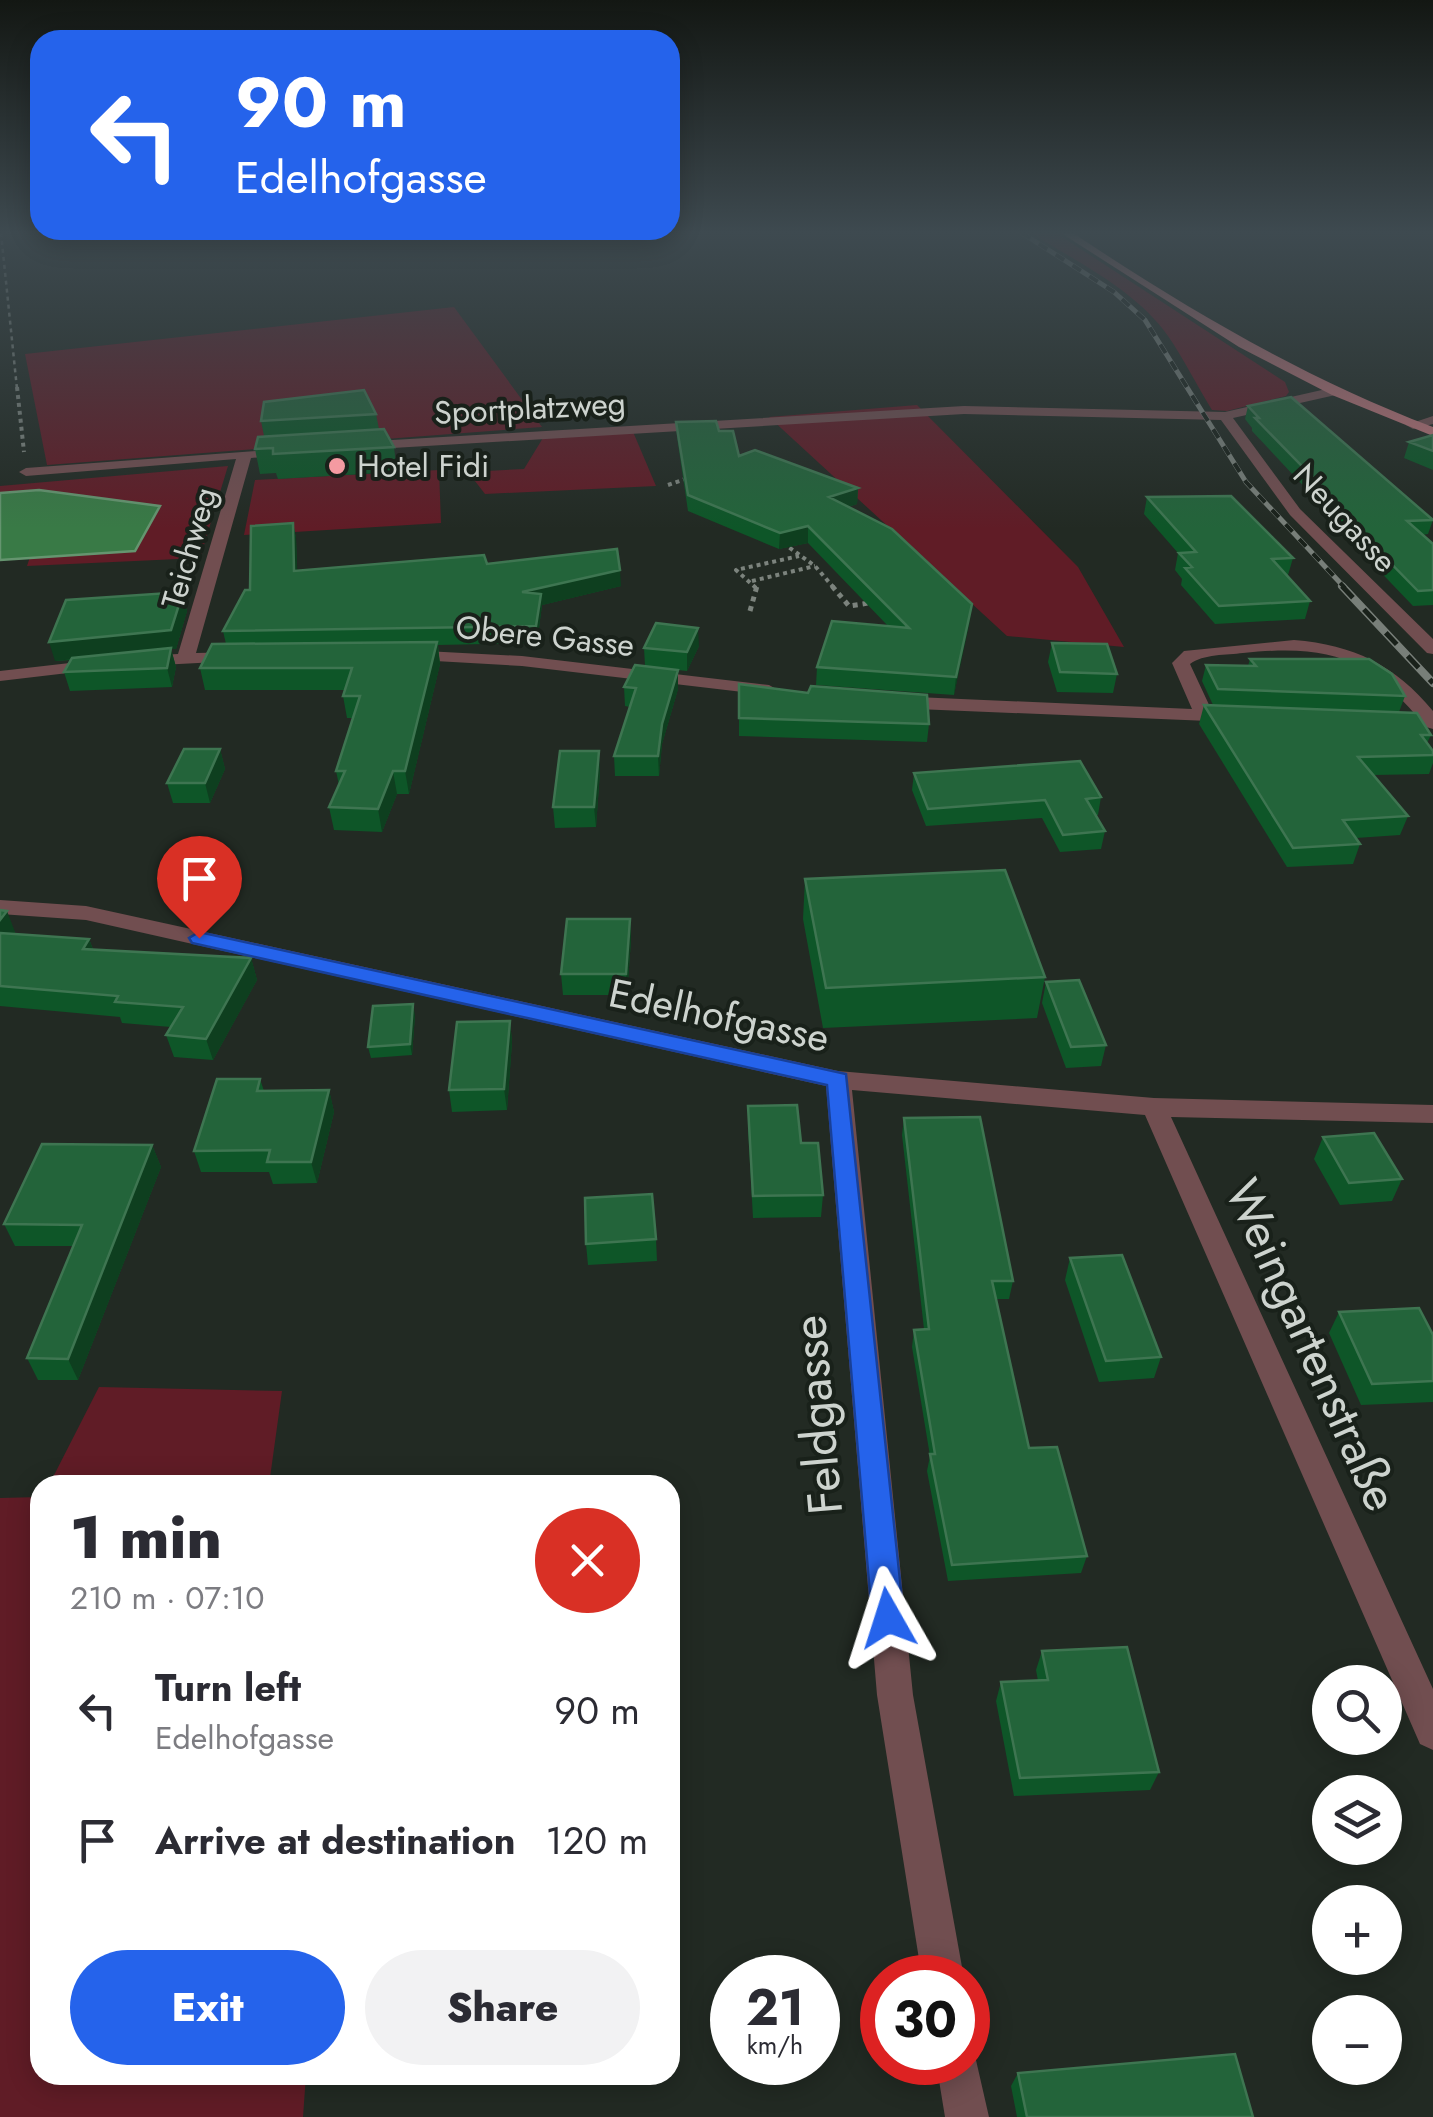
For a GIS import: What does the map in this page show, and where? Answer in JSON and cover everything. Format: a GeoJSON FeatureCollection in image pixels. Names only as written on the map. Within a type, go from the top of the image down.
{"type":"FeatureCollection","features":[{"type":"Feature","properties":{"kind":"main road"},"geometry":{"type":"LineString","coordinates":[[1223,332],[1335,390],[1433,432]]}},
{"type":"Feature","properties":{"kind":"street","name":"Sportplatzweg"},"geometry":{"type":"LineString","coordinates":[[338,447],[964,410],[1225,416],[1335,390]]}},
{"type":"Feature","properties":{"kind":"street","name":"Neugasse"},"geometry":{"type":"LineString","coordinates":[[1225,416],[1294,512],[1433,649]]}},
{"type":"Feature","properties":{"kind":"street"},"geometry":{"type":"LineString","coordinates":[[1414,425],[1433,420]]}},
{"type":"Feature","properties":{"kind":"street"},"geometry":{"type":"LineString","coordinates":[[26,472],[301,450]]}},
{"type":"Feature","properties":{"kind":"street","name":"Teichweg"},"geometry":{"type":"LineString","coordinates":[[186,657],[245,454]]}},
{"type":"Feature","properties":{"kind":"street"},"geometry":{"type":"LineString","coordinates":[[1204,715],[1181,664],[1190,655],[1294,644],[1338,648],[1368,661],[1394,680],[1426,723]]}},
{"type":"Feature","properties":{"kind":"street","name":"Obere Gasse"},"geometry":{"type":"LineString","coordinates":[[382,654],[522,661],[793,692]]}},
{"type":"Feature","properties":{"kind":"street"},"geometry":{"type":"LineString","coordinates":[[0,676],[186,657],[266,656]]}},
{"type":"Feature","properties":{"kind":"street"},"geometry":{"type":"LineString","coordinates":[[864,700],[1261,717]]}},
{"type":"Feature","properties":{"kind":"street","name":"Edelhofgasse"},"geometry":{"type":"LineString","coordinates":[[0,907],[86,913],[838,1080],[1154,1107],[1433,1114]]}},
{"type":"Feature","properties":{"kind":"street","name":"Feldgasse"},"geometry":{"type":"LineString","coordinates":[[838,1080],[895,1695],[939,1955]]}},
{"type":"Feature","properties":{"kind":"street","name":"Weingartenstraße"},"geometry":{"type":"LineString","coordinates":[[1154,1107],[1433,1731]]}},
{"type":"Feature","properties":{"kind":"street"},"geometry":{"type":"LineString","coordinates":[[962,2085],[967,2117]]}},
{"type":"Feature","properties":{"kind":"path"},"geometry":{"type":"LineString","coordinates":[[11,332],[26,472]]}},
{"type":"Feature","properties":{"kind":"path"},"geometry":{"type":"LineString","coordinates":[[668,486],[694,475]]}},
{"type":"Feature","properties":{"kind":"path"},"geometry":{"type":"LineString","coordinates":[[778,539],[816,568],[849,606],[882,601]]}},
{"type":"Feature","properties":{"kind":"path"},"geometry":{"type":"LineString","coordinates":[[750,611],[757,586],[736,570],[800,556]]}},
{"type":"Feature","properties":{"kind":"path"},"geometry":{"type":"LineString","coordinates":[[751,581],[836,564]]}},
{"type":"Feature","properties":{"kind":"shaded area"},"geometry":{"type":"Polygon","coordinates":[[[228,332],[472,332],[542,427],[47,465],[25,354],[228,332]]]}},
{"type":"Feature","properties":{"kind":"shaded area"},"geometry":{"type":"Polygon","coordinates":[[[1165,332],[1208,332],[1285,382],[1289,392],[1227,411],[1212,410],[1165,332]]]}},
{"type":"Feature","properties":{"kind":"shaded area"},"geometry":{"type":"Polygon","coordinates":[[[917,405],[1078,567],[1124,647],[1007,636],[769,417],[917,405]]]}},
{"type":"Feature","properties":{"kind":"shaded area"},"geometry":{"type":"Polygon","coordinates":[[[631,427],[656,486],[485,494],[468,472],[524,469],[546,433],[631,427]]]}},
{"type":"Feature","properties":{"kind":"shaded area"},"geometry":{"type":"Polygon","coordinates":[[[228,466],[200,558],[27,566],[30,557],[135,551],[160,507],[39,490],[0,493],[0,486],[228,466]]]}},
{"type":"Feature","properties":{"kind":"shaded area"},"geometry":{"type":"Polygon","coordinates":[[[439,470],[441,523],[244,535],[255,480],[439,470]]]}},
{"type":"Feature","properties":{"kind":"shaded area"},"geometry":{"type":"Polygon","coordinates":[[[39,490],[160,506],[135,551],[0,560],[0,493],[39,490]]]}},
{"type":"Feature","properties":{"kind":"shaded area"},"geometry":{"type":"Polygon","coordinates":[[[99,1387],[282,1391],[270,1475],[54,1475],[99,1387]]]}},
{"type":"Feature","properties":{"kind":"shaded area"},"geometry":{"type":"Polygon","coordinates":[[[30,1497],[30,2085],[305,2085],[303,2117],[0,2117],[0,1498],[30,1497]]]}},
{"type":"Feature","properties":{"kind":"building"},"geometry":{"type":"Polygon","coordinates":[[[364,390],[376,414],[261,421],[264,402],[364,390]]]}},
{"type":"Feature","properties":{"kind":"building"},"geometry":{"type":"Polygon","coordinates":[[[1291,397],[1433,520],[1407,521],[1433,544],[1433,590],[1418,591],[1328,499],[1333,498],[1255,418],[1259,418],[1248,406],[1291,397]]]}},
{"type":"Feature","properties":{"kind":"building"},"geometry":{"type":"Polygon","coordinates":[[[716,421],[719,431],[733,431],[739,456],[755,450],[858,488],[829,497],[892,529],[972,604],[956,677],[817,667],[832,621],[909,628],[808,526],[780,533],[688,495],[676,422],[716,421]]]}},
{"type":"Feature","properties":{"kind":"building"},"geometry":{"type":"Polygon","coordinates":[[[384,429],[394,447],[273,454],[273,448],[255,449],[258,437],[384,429]]]}},
{"type":"Feature","properties":{"kind":"building"},"geometry":{"type":"Polygon","coordinates":[[[1433,435],[1433,451],[1409,442],[1433,435]]]}},
{"type":"Feature","properties":{"kind":"building"},"geometry":{"type":"Polygon","coordinates":[[[1231,496],[1293,558],[1272,559],[1310,601],[1219,606],[1185,568],[1192,567],[1179,553],[1196,552],[1147,497],[1231,496]]]}},
{"type":"Feature","properties":{"kind":"building"},"geometry":{"type":"Polygon","coordinates":[[[293,523],[294,571],[484,555],[487,564],[617,549],[620,570],[522,592],[541,594],[536,626],[223,631],[245,590],[250,590],[251,526],[293,523]]]}},
{"type":"Feature","properties":{"kind":"building"},"geometry":{"type":"Polygon","coordinates":[[[183,592],[171,630],[49,642],[66,600],[183,592]]]}},
{"type":"Feature","properties":{"kind":"building"},"geometry":{"type":"Polygon","coordinates":[[[656,623],[698,628],[687,652],[644,648],[656,623]]]}},
{"type":"Feature","properties":{"kind":"building"},"geometry":{"type":"Polygon","coordinates":[[[437,642],[405,771],[393,771],[378,809],[329,807],[345,771],[336,771],[360,696],[343,696],[352,668],[200,668],[212,644],[437,642]]]}},
{"type":"Feature","properties":{"kind":"building"},"geometry":{"type":"Polygon","coordinates":[[[1052,643],[1107,644],[1117,674],[1060,672],[1052,643]]]}},
{"type":"Feature","properties":{"kind":"building"},"geometry":{"type":"Polygon","coordinates":[[[171,648],[167,668],[64,672],[72,658],[171,648]]]}},
{"type":"Feature","properties":{"kind":"building"},"geometry":{"type":"Polygon","coordinates":[[[1250,659],[1369,659],[1392,674],[1405,696],[1218,689],[1206,665],[1256,666],[1250,659]]]}},
{"type":"Feature","properties":{"kind":"building"},"geometry":{"type":"Polygon","coordinates":[[[635,665],[678,670],[662,724],[658,756],[614,756],[636,688],[624,687],[635,665]]]}},
{"type":"Feature","properties":{"kind":"building"},"geometry":{"type":"Polygon","coordinates":[[[739,684],[808,693],[811,686],[927,695],[929,724],[739,718],[739,684]]]}},
{"type":"Feature","properties":{"kind":"building"},"geometry":{"type":"Polygon","coordinates":[[[1204,705],[1417,713],[1431,735],[1421,735],[1433,755],[1358,757],[1408,816],[1343,820],[1360,844],[1293,848],[1204,705]]]}},
{"type":"Feature","properties":{"kind":"building"},"geometry":{"type":"Polygon","coordinates":[[[184,749],[220,749],[205,783],[167,783],[184,749]]]}},
{"type":"Feature","properties":{"kind":"building"},"geometry":{"type":"Polygon","coordinates":[[[560,751],[599,751],[594,807],[553,807],[560,751]]]}},
{"type":"Feature","properties":{"kind":"building"},"geometry":{"type":"Polygon","coordinates":[[[1080,761],[1101,797],[1086,799],[1105,831],[1063,835],[1045,800],[928,809],[914,773],[1080,761]]]}},
{"type":"Feature","properties":{"kind":"building"},"geometry":{"type":"Polygon","coordinates":[[[1005,870],[1045,977],[826,988],[805,879],[1005,870]]]}},
{"type":"Feature","properties":{"kind":"building"},"geometry":{"type":"Polygon","coordinates":[[[567,919],[630,919],[626,974],[561,974],[567,919]]]}},
{"type":"Feature","properties":{"kind":"building"},"geometry":{"type":"Polygon","coordinates":[[[0,933],[89,939],[83,949],[251,958],[206,1039],[166,1035],[183,1007],[115,1002],[118,996],[0,986],[0,933]]]}},
{"type":"Feature","properties":{"kind":"building"},"geometry":{"type":"Polygon","coordinates":[[[1079,980],[1106,1045],[1071,1047],[1046,982],[1079,980]]]}},
{"type":"Feature","properties":{"kind":"building"},"geometry":{"type":"Polygon","coordinates":[[[413,1004],[410,1044],[368,1047],[373,1006],[413,1004]]]}},
{"type":"Feature","properties":{"kind":"building"},"geometry":{"type":"Polygon","coordinates":[[[510,1021],[504,1089],[449,1090],[457,1022],[510,1021]]]}},
{"type":"Feature","properties":{"kind":"building"},"geometry":{"type":"Polygon","coordinates":[[[217,1079],[260,1079],[257,1091],[329,1090],[311,1162],[267,1162],[270,1150],[194,1151],[217,1079]]]}},
{"type":"Feature","properties":{"kind":"building"},"geometry":{"type":"Polygon","coordinates":[[[797,1105],[801,1143],[818,1143],[823,1195],[753,1196],[748,1106],[797,1105]]]}},
{"type":"Feature","properties":{"kind":"building"},"geometry":{"type":"Polygon","coordinates":[[[980,1117],[1013,1281],[992,1281],[1029,1448],[1057,1447],[1087,1556],[952,1565],[930,1454],[935,1454],[914,1330],[929,1329],[904,1118],[980,1117]]]}},
{"type":"Feature","properties":{"kind":"building"},"geometry":{"type":"Polygon","coordinates":[[[1374,1133],[1402,1179],[1349,1183],[1323,1137],[1374,1133]]]}},
{"type":"Feature","properties":{"kind":"building"},"geometry":{"type":"Polygon","coordinates":[[[42,1144],[152,1145],[68,1359],[27,1358],[82,1225],[4,1224],[42,1144]]]}},
{"type":"Feature","properties":{"kind":"building"},"geometry":{"type":"Polygon","coordinates":[[[652,1194],[656,1239],[586,1244],[585,1198],[652,1194]]]}},
{"type":"Feature","properties":{"kind":"building"},"geometry":{"type":"Polygon","coordinates":[[[1122,1255],[1161,1357],[1106,1361],[1070,1258],[1122,1255]]]}},
{"type":"Feature","properties":{"kind":"building"},"geometry":{"type":"Polygon","coordinates":[[[1419,1308],[1433,1335],[1433,1381],[1372,1384],[1339,1312],[1419,1308]]]}},
{"type":"Feature","properties":{"kind":"building"},"geometry":{"type":"Polygon","coordinates":[[[1127,1647],[1159,1772],[1020,1778],[1001,1682],[1048,1680],[1042,1651],[1127,1647]]]}},
{"type":"Feature","properties":{"kind":"building"},"geometry":{"type":"Polygon","coordinates":[[[1235,2054],[1253,2117],[1027,2117],[1018,2073],[1235,2054]]]}},
{"type":"Feature","properties":{"kind":"railway"},"geometry":{"type":"LineString","coordinates":[[1152,332],[1246,482],[1345,588]]}},
{"type":"Feature","properties":{"kind":"railway"},"geometry":{"type":"LineString","coordinates":[[1342,586],[1433,683]]}},
{"type":"Feature","properties":{"kind":"place","name":"Hotel Fidi"},"geometry":{"type":"Point","coordinates":[337,466]}},
{"type":"Feature","properties":{"kind":"route"},"geometry":{"type":"LineString","coordinates":[[199,938],[838,1080],[888,1618]]}}]}
